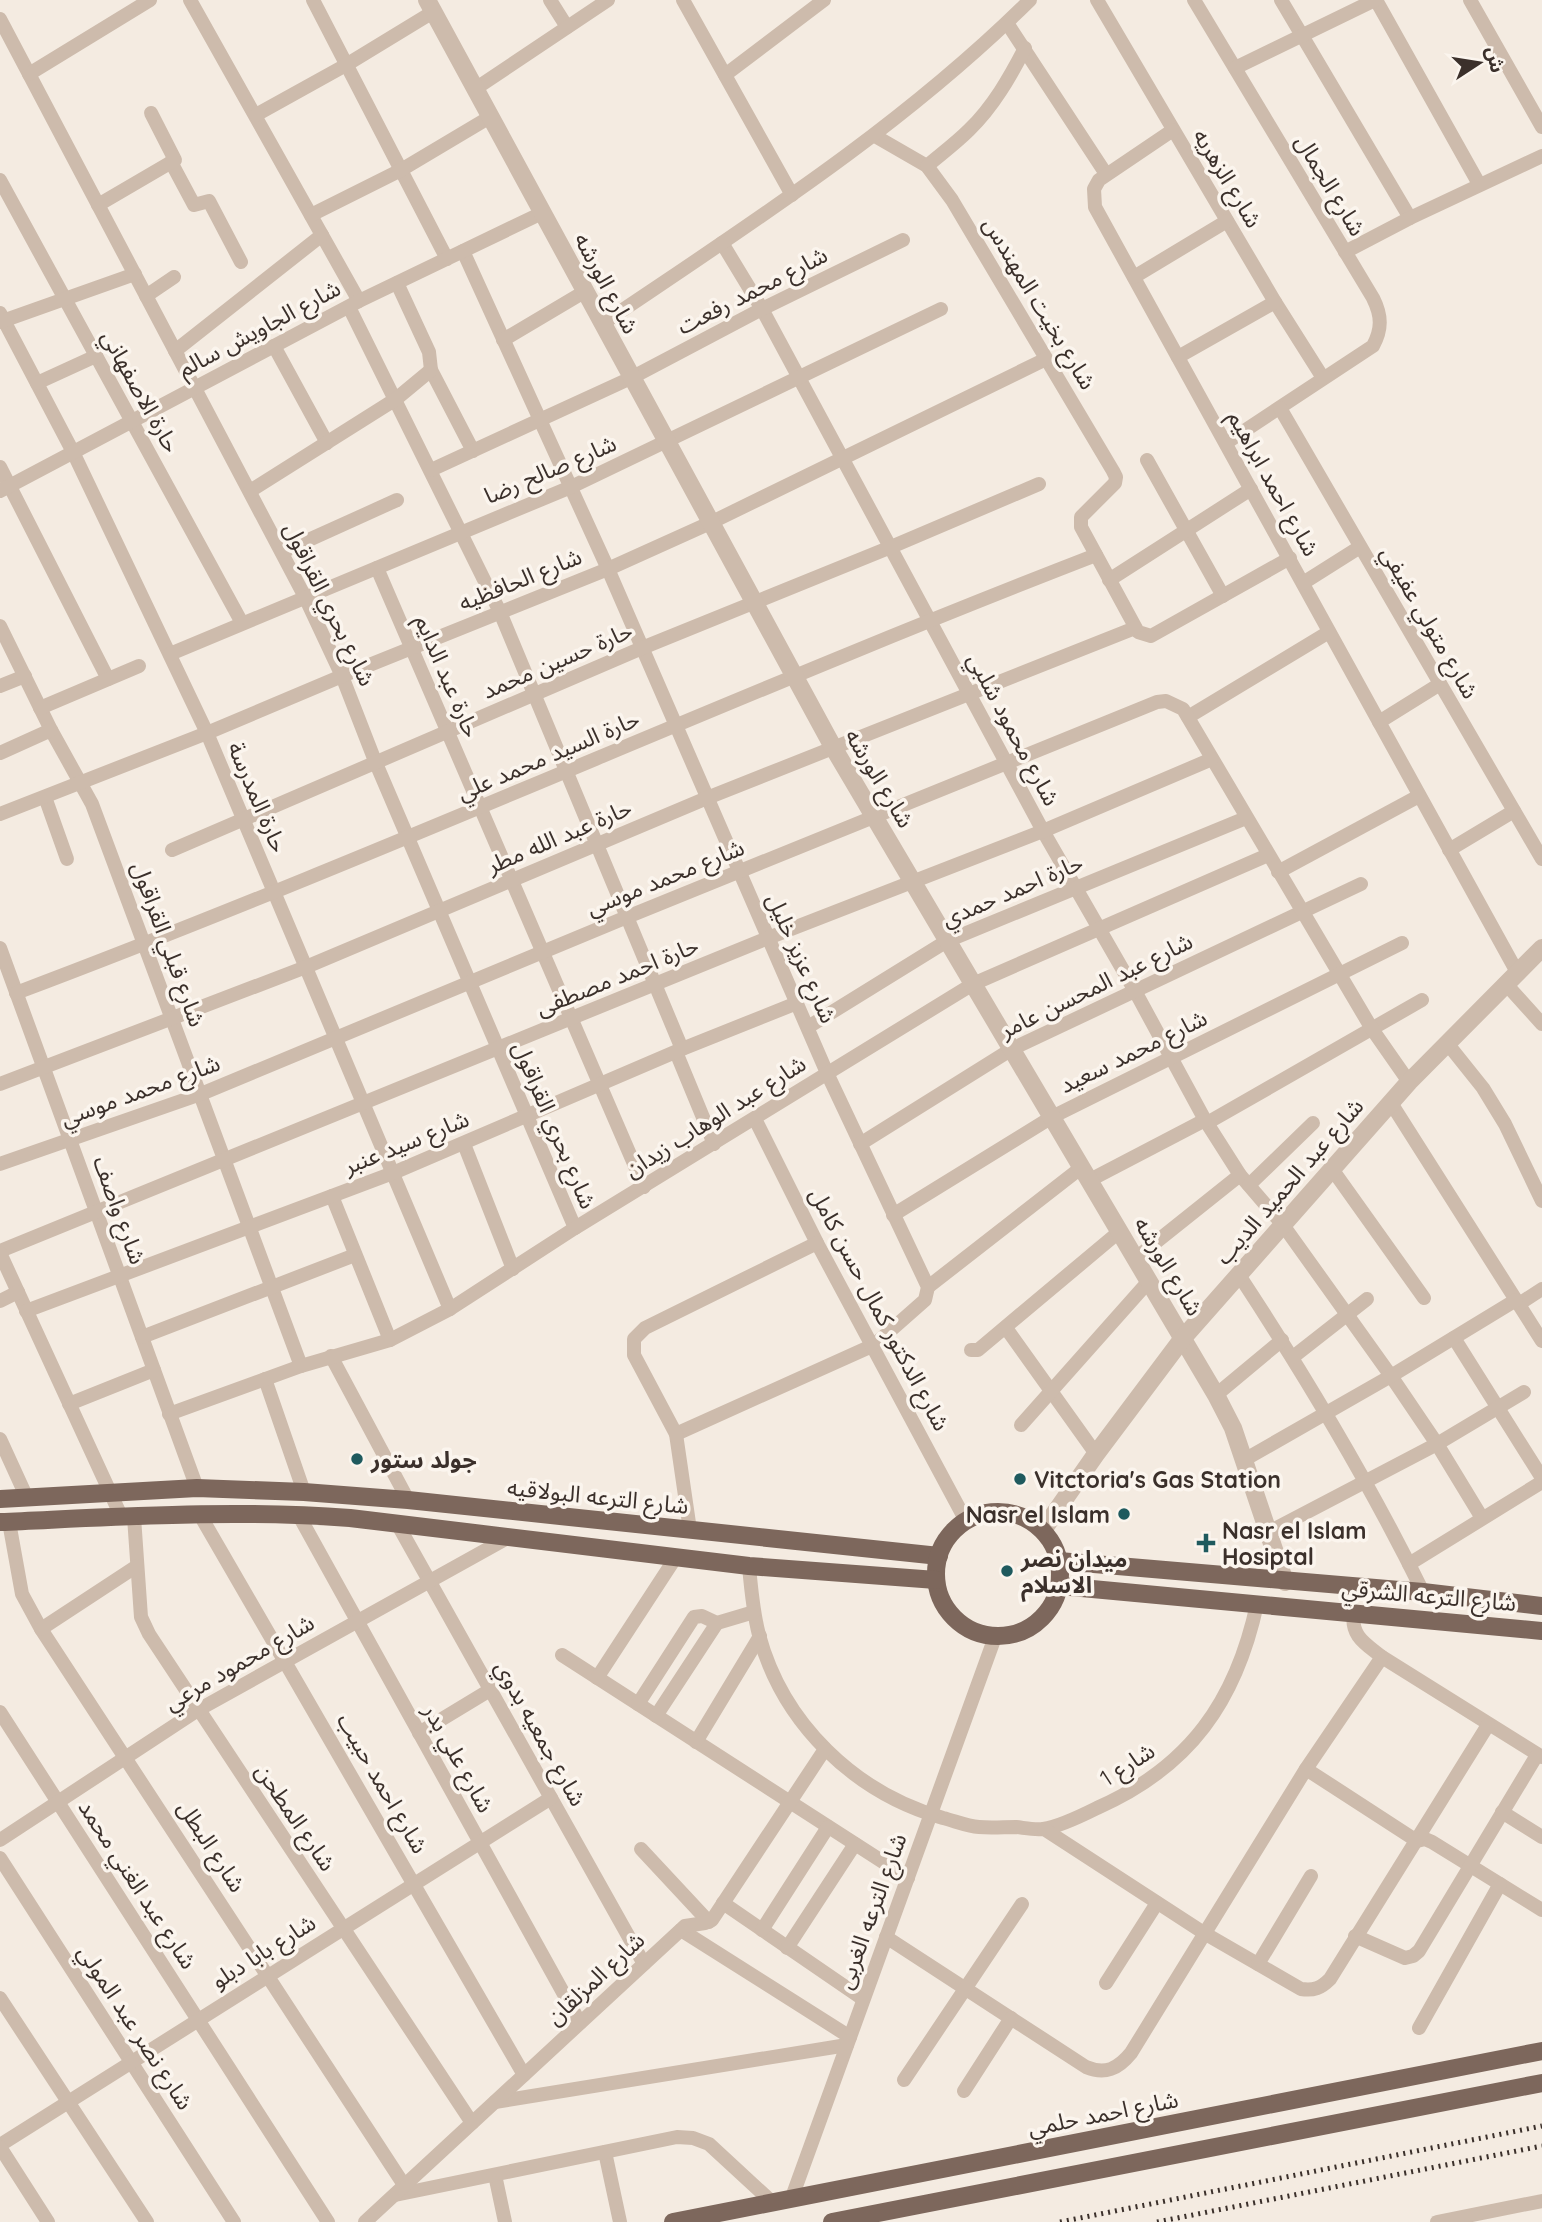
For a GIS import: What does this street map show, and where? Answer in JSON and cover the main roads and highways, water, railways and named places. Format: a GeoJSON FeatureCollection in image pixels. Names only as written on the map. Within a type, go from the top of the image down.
{"type":"FeatureCollection","features":[{"type":"Feature","properties":{"kind":"main road","name":"شارع الترعه البولاقيه"},"geometry":{"type":"LineString","coordinates":[[0,1499],[197,1488],[304,1492],[408,1500],[939,1556]]}},
{"type":"Feature","properties":{"kind":"main road"},"geometry":{"type":"LineString","coordinates":[[1008,1512],[1032,1521],[1054,1545],[1059,1561],[1060,1586],[1052,1607],[1037,1624],[1017,1634],[995,1637],[970,1630],[951,1615],[943,1604],[936,1580],[939,1556],[949,1536],[966,1521],[982,1514],[1008,1512]]}},
{"type":"Feature","properties":{"kind":"main road"},"geometry":{"type":"LineString","coordinates":[[4,1522],[298,1514],[749,1566],[936,1580]]}},
{"type":"Feature","properties":{"kind":"main road","name":"شارع الترعه الشرقي"},"geometry":{"type":"LineString","coordinates":[[1059,1561],[1423,1592],[1542,1606]]}},
{"type":"Feature","properties":{"kind":"main road","name":"شارع الترعه الشرقي"},"geometry":{"type":"LineString","coordinates":[[1060,1586],[1542,1631]]}},
{"type":"Feature","properties":{"kind":"main road","name":"شارع احمد حلمي"},"geometry":{"type":"LineString","coordinates":[[673,2222],[1542,2051]]}},
{"type":"Feature","properties":{"kind":"main road"},"geometry":{"type":"LineString","coordinates":[[832,2222],[1542,2083]]}},
{"type":"Feature","properties":{"kind":"railway"},"geometry":{"type":"LineString","coordinates":[[1060,2222],[1542,2126]]}},
{"type":"Feature","properties":{"kind":"railway"},"geometry":{"type":"LineString","coordinates":[[1157,2222],[1542,2146]]}},
{"type":"Feature","properties":{"kind":"place","name":"جولد ستور"},"geometry":{"type":"Point","coordinates":[357,1459]}},
{"type":"Feature","properties":{"kind":"place","name":"Vitctoria's Gas Station"},"geometry":{"type":"Point","coordinates":[1020,1479]}},
{"type":"Feature","properties":{"kind":"place","name":"Nasr el Islam"},"geometry":{"type":"Point","coordinates":[1124,1514]}},
{"type":"Feature","properties":{"kind":"place","name":"Nasr el Islam Hosiptal"},"geometry":{"type":"Point","coordinates":[1206,1543]}},
{"type":"Feature","properties":{"kind":"place","name":"ميدان نصر الاسلام"},"geometry":{"type":"Point","coordinates":[1007,1571]}}]}
